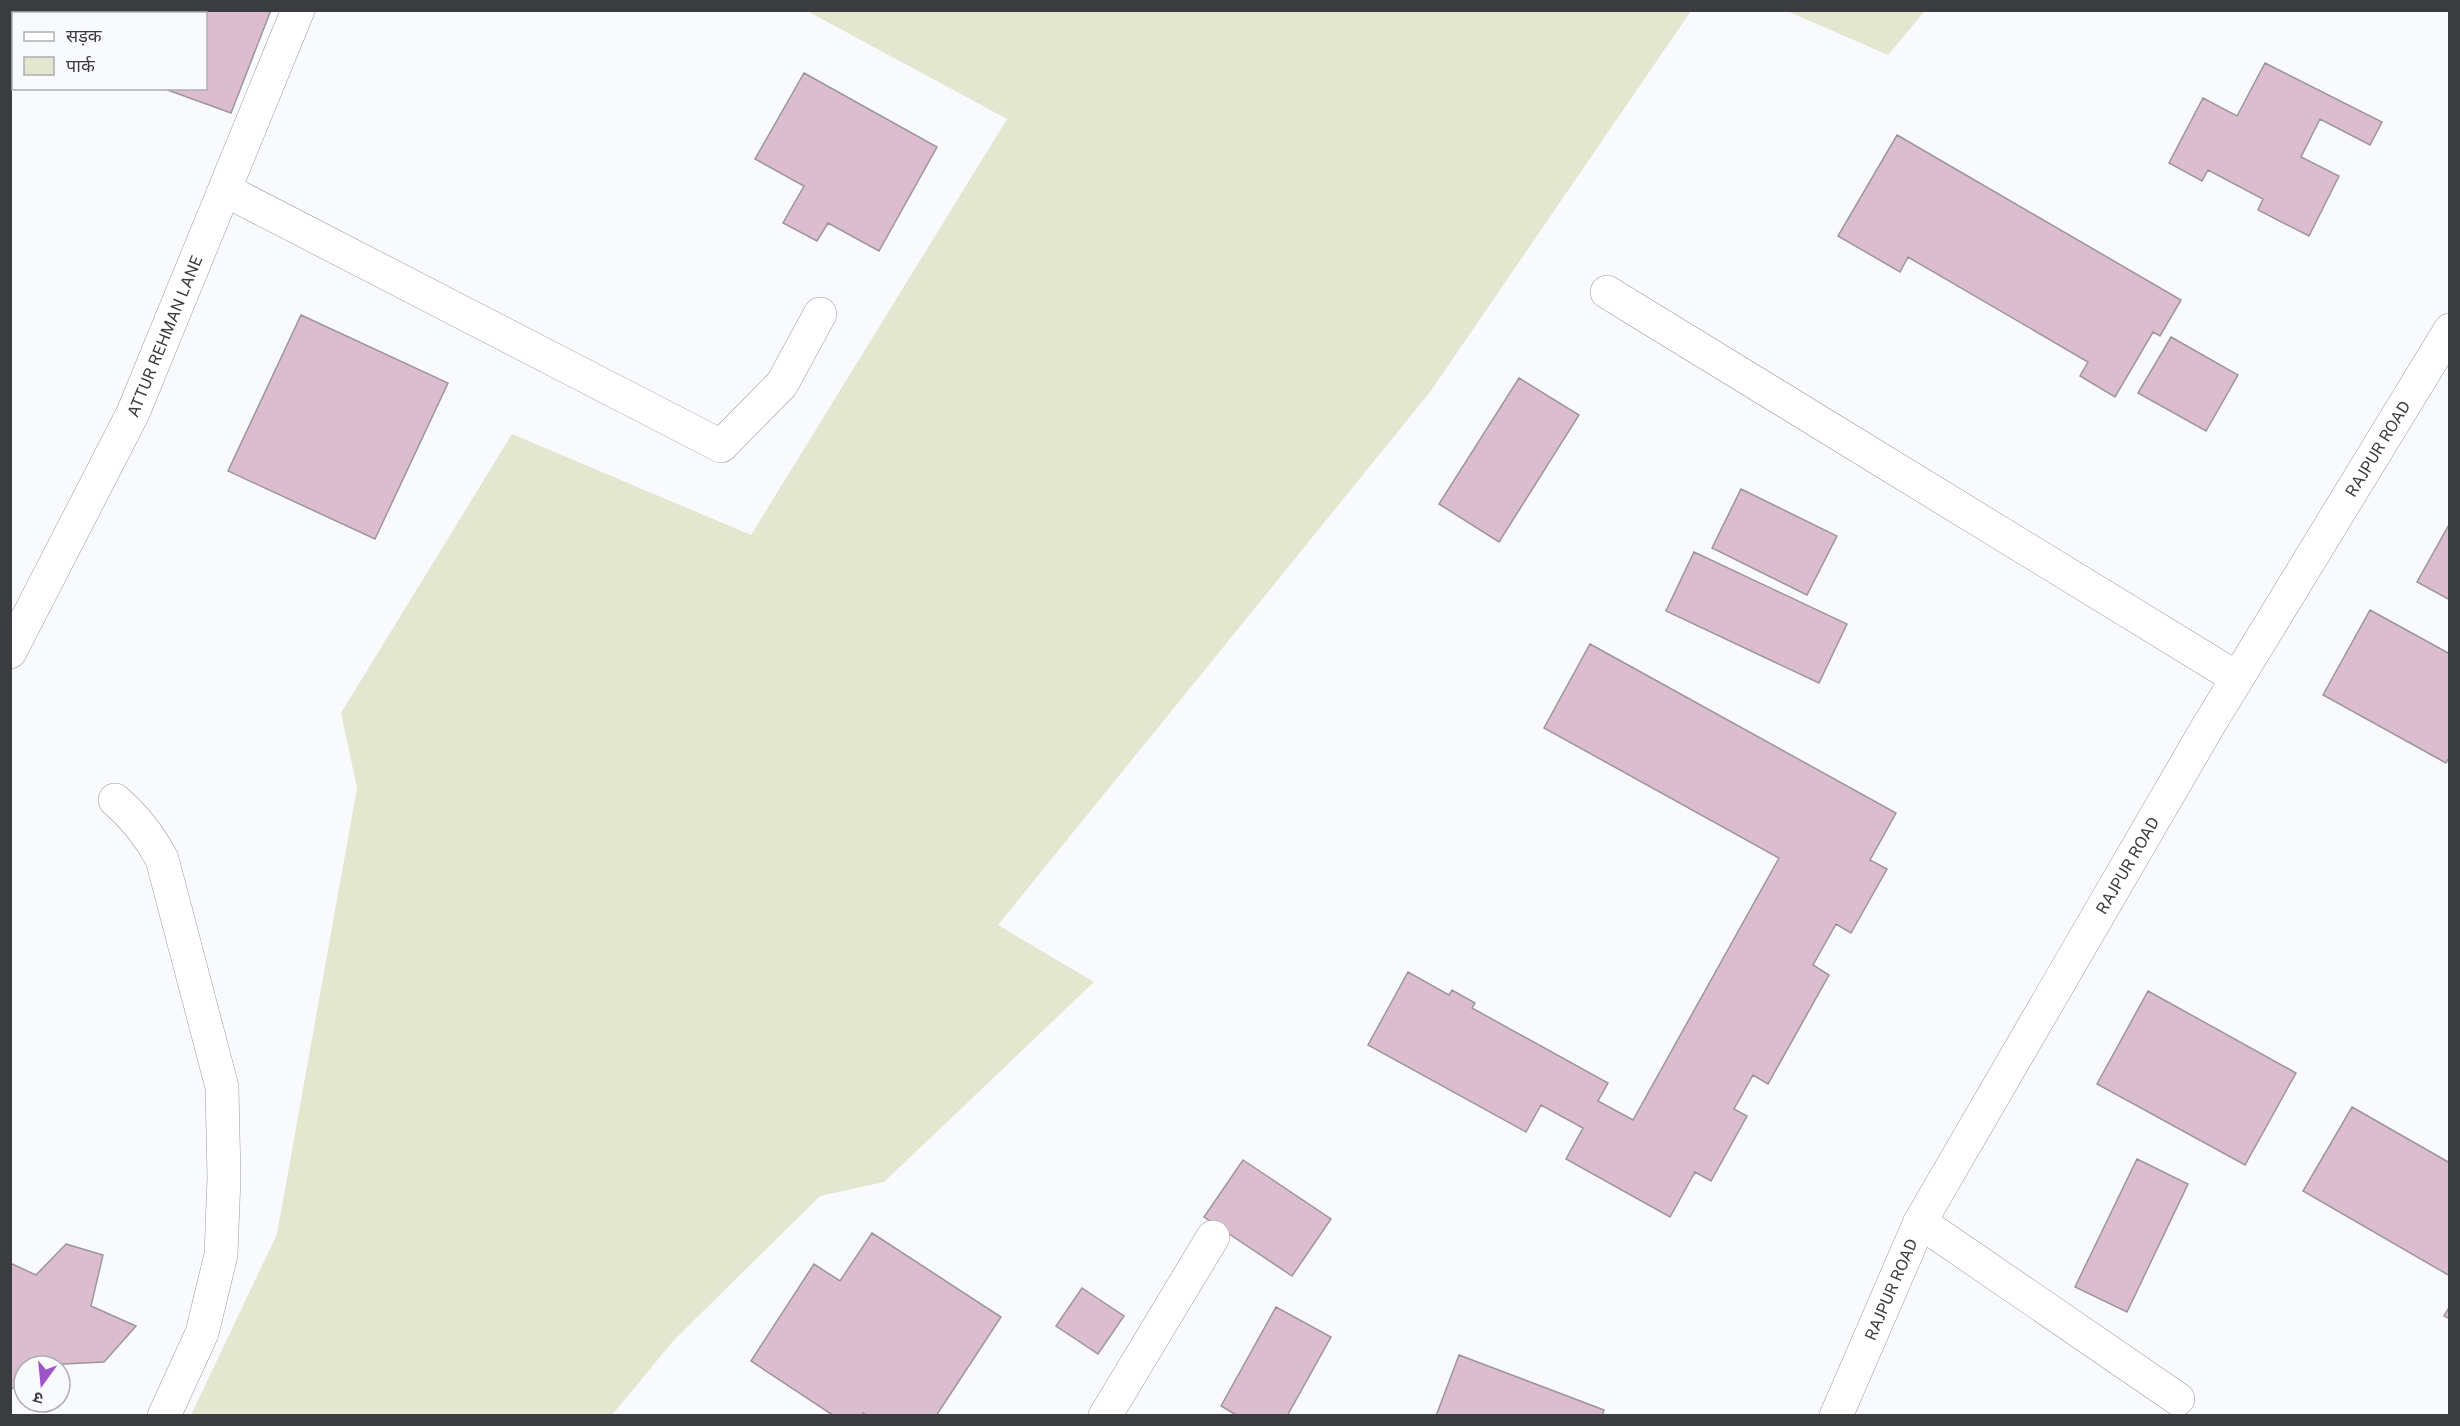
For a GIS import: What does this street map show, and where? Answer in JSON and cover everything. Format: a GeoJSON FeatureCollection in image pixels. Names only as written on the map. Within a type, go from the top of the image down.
{"type":"FeatureCollection","features":[{"type":"Feature","properties":{"kind":"street","name":"ATTUR REHMAN LANE"},"geometry":{"type":"LineString","coordinates":[[14,632],[133,413],[298,10]]}},
{"type":"Feature","properties":{"kind":"street"},"geometry":{"type":"LineString","coordinates":[[225,190],[721,446],[782,384],[820,314]]}},
{"type":"Feature","properties":{"kind":"street"},"geometry":{"type":"LineString","coordinates":[[1607,292],[2237,678]]}},
{"type":"Feature","properties":{"kind":"street","name":"RAJPUR ROAD"},"geometry":{"type":"LineString","coordinates":[[1836,1416],[1920,1222],[2237,678],[2450,330]]}},
{"type":"Feature","properties":{"kind":"street"},"geometry":{"type":"LineString","coordinates":[[115,800],[132,815],[149,836],[162,859],[222,1086],[224,1178],[221,1255],[202,1333],[165,1416]]}},
{"type":"Feature","properties":{"kind":"street"},"geometry":{"type":"LineString","coordinates":[[1920,1222],[2178,1399]]}},
{"type":"Feature","properties":{"kind":"street"},"geometry":{"type":"LineString","coordinates":[[1106,1416],[1212,1237]]}},
{"type":"Feature","properties":{"kind":"green space"},"geometry":{"type":"Polygon","coordinates":[[[807,11],[1691,11],[1430,392],[998,925],[1094,982],[884,1182],[820,1196],[674,1340],[612,1415],[191,1415],[277,1234],[357,788],[341,713],[512,434],[751,535],[1007,119],[807,11]]]}},
{"type":"Feature","properties":{"kind":"green space"},"geometry":{"type":"Polygon","coordinates":[[[1787,11],[1925,11],[1888,55],[1787,11]]]}},
{"type":"Feature","properties":{"kind":"building"},"geometry":{"type":"Polygon","coordinates":[[[10,10],[124,10],[128,12],[12,12],[12,36],[10,35],[10,10]]]}},
{"type":"Feature","properties":{"kind":"building"},"geometry":{"type":"Polygon","coordinates":[[[153,10],[271,10],[231,113],[168,90],[207,90],[207,12],[152,12],[153,10]]]}},
{"type":"Feature","properties":{"kind":"building"},"geometry":{"type":"Polygon","coordinates":[[[2265,63],[2382,122],[2370,145],[2320,119],[2301,157],[2339,176],[2309,236],[2258,210],[2263,199],[2208,170],[2202,181],[2169,163],[2203,98],[2237,116],[2265,63]]]}},
{"type":"Feature","properties":{"kind":"building"},"geometry":{"type":"Polygon","coordinates":[[[804,73],[937,147],[879,251],[828,223],[817,241],[783,223],[804,186],[755,159],[804,73]]]}},
{"type":"Feature","properties":{"kind":"building"},"geometry":{"type":"Polygon","coordinates":[[[1897,135],[2181,300],[2160,336],[2153,332],[2115,397],[2080,376],[2088,362],[1908,257],[1900,272],[1838,236],[1897,135]]]}},
{"type":"Feature","properties":{"kind":"building"},"geometry":{"type":"Polygon","coordinates":[[[301,315],[448,383],[375,539],[228,471],[301,315]]]}},
{"type":"Feature","properties":{"kind":"building"},"geometry":{"type":"Polygon","coordinates":[[[2171,337],[2238,375],[2206,431],[2138,393],[2171,337]]]}},
{"type":"Feature","properties":{"kind":"building"},"geometry":{"type":"Polygon","coordinates":[[[1519,378],[1579,415],[1499,542],[1439,504],[1519,378]]]}},
{"type":"Feature","properties":{"kind":"building"},"geometry":{"type":"Polygon","coordinates":[[[1741,489],[1837,536],[1807,595],[1712,548],[1741,489]]]}},
{"type":"Feature","properties":{"kind":"building"},"geometry":{"type":"Polygon","coordinates":[[[2450,523],[2450,600],[2417,582],[2450,523]]]}},
{"type":"Feature","properties":{"kind":"building"},"geometry":{"type":"Polygon","coordinates":[[[1694,552],[1847,624],[1819,683],[1666,611],[1694,552]]]}},
{"type":"Feature","properties":{"kind":"building"},"geometry":{"type":"Polygon","coordinates":[[[2370,610],[2450,654],[2450,756],[2446,763],[2323,695],[2370,610]]]}},
{"type":"Feature","properties":{"kind":"building"},"geometry":{"type":"Polygon","coordinates":[[[1590,644],[1896,813],[1870,860],[1887,869],[1851,933],[1836,924],[1813,965],[1829,975],[1768,1084],[1753,1075],[1734,1109],[1747,1116],[1711,1181],[1695,1172],[1670,1217],[1566,1159],[1583,1128],[1541,1105],[1526,1132],[1368,1045],[1408,972],[1449,995],[1452,990],[1475,1003],[1472,1008],[1608,1083],[1598,1101],[1633,1120],[1779,858],[1544,728],[1590,644]]]}},
{"type":"Feature","properties":{"kind":"building"},"geometry":{"type":"Polygon","coordinates":[[[2148,991],[2296,1073],[2245,1165],[2097,1084],[2148,991]]]}},
{"type":"Feature","properties":{"kind":"building"},"geometry":{"type":"Polygon","coordinates":[[[2352,1107],[2450,1163],[2450,1276],[2303,1191],[2352,1107]]]}},
{"type":"Feature","properties":{"kind":"building"},"geometry":{"type":"Polygon","coordinates":[[[2137,1159],[2188,1184],[2127,1312],[2075,1287],[2137,1159]]]}},
{"type":"Feature","properties":{"kind":"building"},"geometry":{"type":"Polygon","coordinates":[[[1243,1160],[1331,1219],[1292,1276],[1204,1217],[1243,1160]]]}},
{"type":"Feature","properties":{"kind":"building"},"geometry":{"type":"Polygon","coordinates":[[[872,1233],[1001,1317],[936,1416],[868,1416],[863,1413],[862,1416],[834,1416],[751,1361],[814,1264],[840,1281],[872,1233]]]}},
{"type":"Feature","properties":{"kind":"building"},"geometry":{"type":"Polygon","coordinates":[[[66,1244],[103,1255],[91,1306],[136,1326],[104,1362],[72,1364],[72,1354],[12,1354],[12,1389],[10,1390],[10,1263],[36,1275],[66,1244]]]}},
{"type":"Feature","properties":{"kind":"building"},"geometry":{"type":"Polygon","coordinates":[[[1082,1288],[1124,1316],[1098,1354],[1056,1326],[1082,1288]]]}},
{"type":"Feature","properties":{"kind":"building"},"geometry":{"type":"Polygon","coordinates":[[[2450,1306],[2450,1319],[2444,1316],[2450,1306]]]}},
{"type":"Feature","properties":{"kind":"building"},"geometry":{"type":"Polygon","coordinates":[[[1276,1307],[1331,1337],[1287,1416],[1238,1416],[1221,1406],[1276,1307]]]}},
{"type":"Feature","properties":{"kind":"building"},"geometry":{"type":"Polygon","coordinates":[[[1459,1355],[1604,1410],[1602,1416],[1436,1416],[1459,1355]]]}}]}
